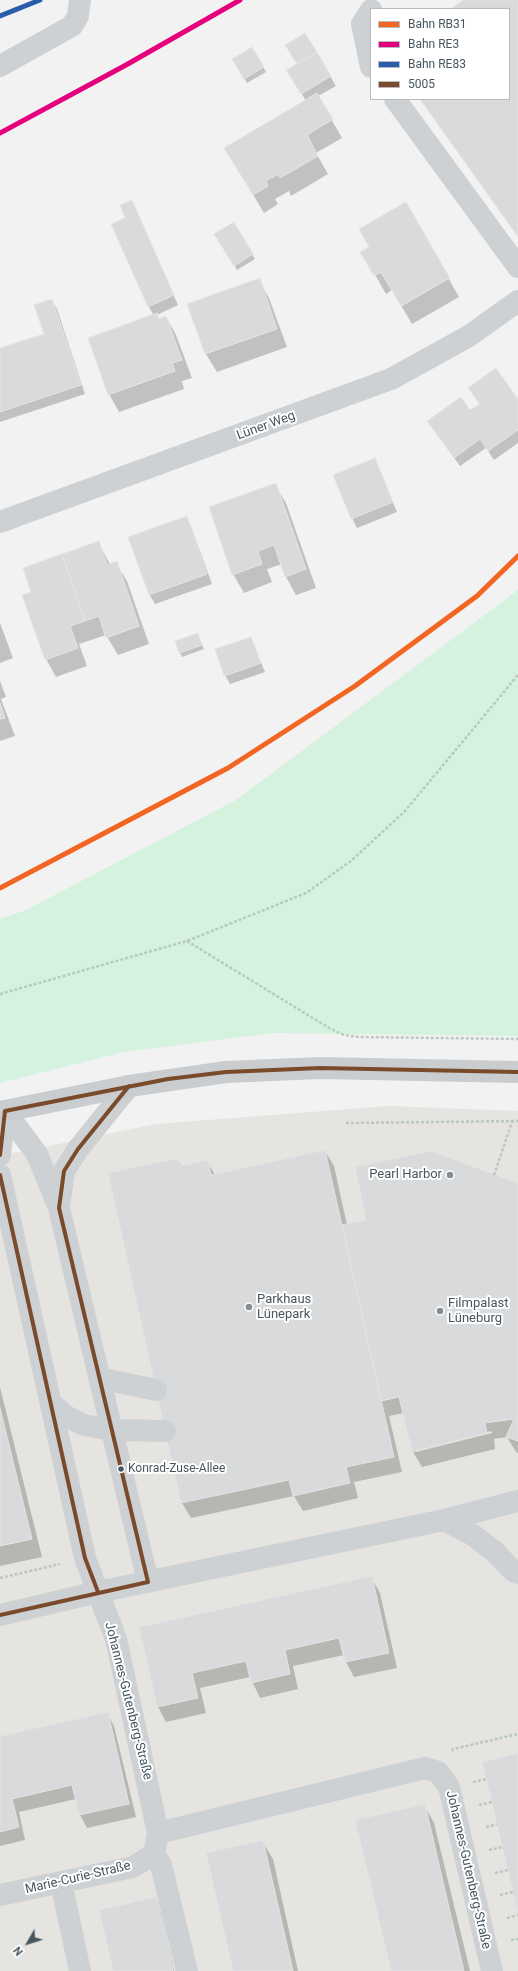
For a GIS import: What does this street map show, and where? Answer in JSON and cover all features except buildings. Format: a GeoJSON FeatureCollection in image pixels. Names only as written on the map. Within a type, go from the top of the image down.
{"type":"FeatureCollection","features":[{"type":"Feature","properties":{"kind":"main road"},"geometry":{"type":"LineString","coordinates":[[2,1111],[130,1086],[226,1072],[320,1068],[518,1072]]}},
{"type":"Feature","properties":{"kind":"street"},"geometry":{"type":"LineString","coordinates":[[0,66],[72,26],[78,16],[80,0]]}},
{"type":"Feature","properties":{"kind":"street"},"geometry":{"type":"LineString","coordinates":[[370,13],[362,24],[370,61]]}},
{"type":"Feature","properties":{"kind":"street"},"geometry":{"type":"LineString","coordinates":[[396,100],[518,267]]}},
{"type":"Feature","properties":{"kind":"street","name":"Lüner Weg"},"geometry":{"type":"LineString","coordinates":[[0,522],[391,379],[469,336],[518,301]]}},
{"type":"Feature","properties":{"kind":"street"},"geometry":{"type":"LineString","coordinates":[[59,1208],[64,1171],[78,1149],[130,1086]]}},
{"type":"Feature","properties":{"kind":"street"},"geometry":{"type":"LineString","coordinates":[[0,1155],[2,1111]]}},
{"type":"Feature","properties":{"kind":"street"},"geometry":{"type":"LineString","coordinates":[[2,1111],[38,1154],[59,1208],[148,1582]]}},
{"type":"Feature","properties":{"kind":"street","name":"Johannes-Gutenberg-Straße"},"geometry":{"type":"LineString","coordinates":[[0,1175],[86,1558],[116,1640],[158,1832],[154,1854]]}},
{"type":"Feature","properties":{"kind":"street"},"geometry":{"type":"LineString","coordinates":[[99,1378],[156,1390]]}},
{"type":"Feature","properties":{"kind":"street"},"geometry":{"type":"LineString","coordinates":[[51,1403],[66,1416],[84,1425],[112,1430],[165,1431]]}},
{"type":"Feature","properties":{"kind":"street"},"geometry":{"type":"LineString","coordinates":[[0,1615],[98,1592],[444,1520],[518,1501]]}},
{"type":"Feature","properties":{"kind":"street"},"geometry":{"type":"LineString","coordinates":[[444,1520],[473,1535],[495,1552],[513,1572],[518,1573]]}},
{"type":"Feature","properties":{"kind":"street"},"geometry":{"type":"LineString","coordinates":[[158,1832],[425,1768],[438,1772]]}},
{"type":"Feature","properties":{"kind":"street","name":"Johannes-Gutenberg-Straße"},"geometry":{"type":"LineString","coordinates":[[438,1772],[449,1787],[492,1971]]}},
{"type":"Feature","properties":{"kind":"street"},"geometry":{"type":"LineString","coordinates":[[154,1854],[161,1865],[187,1971]]}},
{"type":"Feature","properties":{"kind":"street","name":"Marie-Curie-Straße"},"geometry":{"type":"LineString","coordinates":[[0,1895],[133,1867],[154,1854]]}},
{"type":"Feature","properties":{"kind":"street"},"geometry":{"type":"LineString","coordinates":[[61,1882],[80,1971]]}},
{"type":"Feature","properties":{"kind":"path"},"geometry":{"type":"LineString","coordinates":[[0,994],[187,941],[306,893],[351,861],[405,811],[518,675]]}},
{"type":"Feature","properties":{"kind":"path"},"geometry":{"type":"LineString","coordinates":[[187,941],[328,1028],[344,1035],[359,1037],[518,1039]]}},
{"type":"Feature","properties":{"kind":"path"},"geometry":{"type":"LineString","coordinates":[[494,1175],[512,1122]]}},
{"type":"Feature","properties":{"kind":"path"},"geometry":{"type":"LineString","coordinates":[[346,1123],[518,1122]]}},
{"type":"Feature","properties":{"kind":"path"},"geometry":{"type":"LineString","coordinates":[[0,1578],[86,1558]]}},
{"type":"Feature","properties":{"kind":"path"},"geometry":{"type":"LineString","coordinates":[[438,1772],[453,1749],[518,1734]]}},
{"type":"Feature","properties":{"kind":"shaded area"},"geometry":{"type":"Polygon","coordinates":[[[388,1106],[518,1111],[518,1971],[0,1971],[0,1156],[156,1124],[388,1106]]]}},
{"type":"Feature","properties":{"kind":"green space"},"geometry":{"type":"Polygon","coordinates":[[[518,590],[518,1036],[273,1033],[124,1052],[0,1083],[0,919],[26,910],[236,800],[518,590]]]}},
{"type":"Feature","properties":{"kind":"rail line","name":"RE83"},"geometry":{"type":"LineString","coordinates":[[0,16],[40,0]]}},
{"type":"Feature","properties":{"kind":"rail line","name":"RE3"},"geometry":{"type":"LineString","coordinates":[[0,133],[126,65],[240,0]]}},
{"type":"Feature","properties":{"kind":"rail line","name":"RB31"},"geometry":{"type":"LineString","coordinates":[[0,888],[228,768],[355,686],[477,596],[518,556]]}},
{"type":"Feature","properties":{"kind":"transit line","name":"5005"},"geometry":{"type":"LineString","coordinates":[[0,1155],[5,1111],[168,1079],[226,1072],[320,1068],[518,1072]]}},
{"type":"Feature","properties":{"kind":"transit line","name":"5005"},"geometry":{"type":"LineString","coordinates":[[0,1615],[148,1582],[59,1208],[64,1171],[78,1149],[129,1086]]}},
{"type":"Feature","properties":{"kind":"transit line","name":"5005"},"geometry":{"type":"LineString","coordinates":[[0,1175],[85,1558],[98,1592]]}},
{"type":"Feature","properties":{"kind":"place","name":"Pearl Harbor"},"geometry":{"type":"Point","coordinates":[450,1175]}},
{"type":"Feature","properties":{"kind":"place","name":"Parkhaus Lünepark"},"geometry":{"type":"Point","coordinates":[249,1307]}},
{"type":"Feature","properties":{"kind":"place","name":"Filmpalast Lüneburg"},"geometry":{"type":"Point","coordinates":[440,1311]}},
{"type":"Feature","properties":{"kind":"place","name":"Konrad-Zuse-Allee"},"geometry":{"type":"Point","coordinates":[121,1469]}}]}
